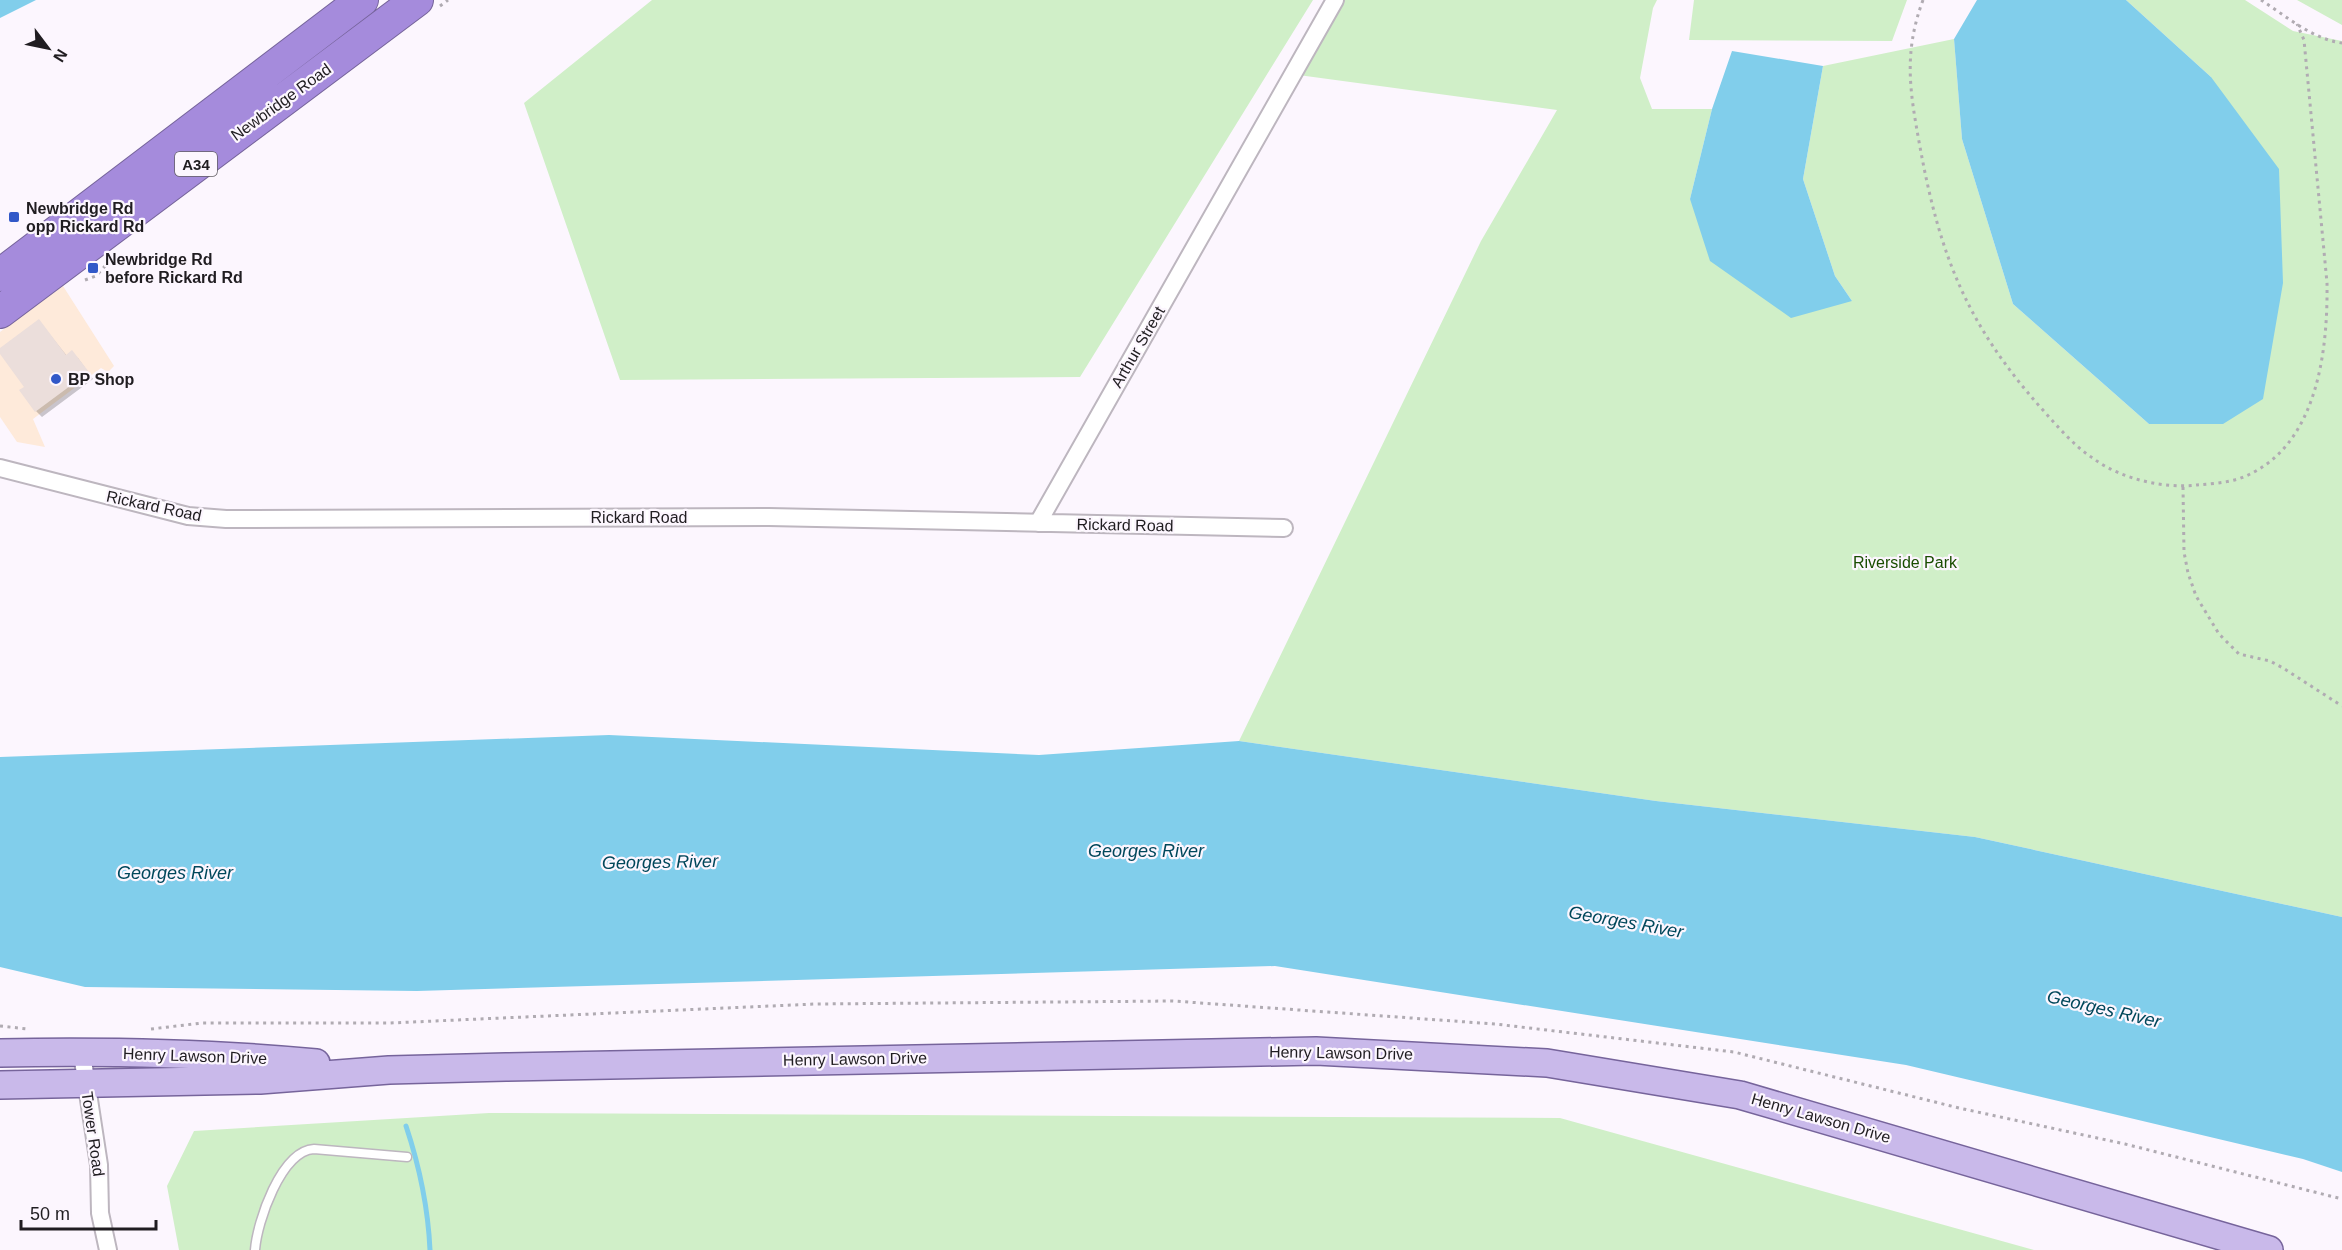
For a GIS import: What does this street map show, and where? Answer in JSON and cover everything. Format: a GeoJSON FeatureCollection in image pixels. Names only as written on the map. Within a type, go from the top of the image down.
{"type":"FeatureCollection","features":[{"type":"Feature","properties":{"kind":"highway","name":"Newbridge Road"},"geometry":{"type":"LineString","coordinates":[[0,275],[362,0]]}},
{"type":"Feature","properties":{"kind":"highway","name":"Newbridge Road"},"geometry":{"type":"LineString","coordinates":[[0,312],[417,0]]}},
{"type":"Feature","properties":{"kind":"main road","name":"Henry Lawson Drive"},"geometry":{"type":"LineString","coordinates":[[0,1085],[260,1080],[389,1070],[1316,1051],[1547,1063],[1740,1095],[2269,1250]]}},
{"type":"Feature","properties":{"kind":"main road","name":"Henry Lawson Drive"},"geometry":{"type":"LineString","coordinates":[[0,1053],[265,1058],[389,1070]]}},
{"type":"Feature","properties":{"kind":"street","name":"Arthur Street"},"geometry":{"type":"LineString","coordinates":[[1038,523],[1335,0]]}},
{"type":"Feature","properties":{"kind":"street","name":"Rickard Road"},"geometry":{"type":"LineString","coordinates":[[0,468],[188,516],[226,519],[769,517],[1284,528]]}},
{"type":"Feature","properties":{"kind":"street","name":"Tower Road"},"geometry":{"type":"LineString","coordinates":[[82,1053],[99,1166],[100,1213],[108,1250]]}},
{"type":"Feature","properties":{"kind":"lane"},"geometry":{"type":"LineString","coordinates":[[255,1250],[260,1221],[270,1197],[299,1154],[314,1149],[406,1157]]}},
{"type":"Feature","properties":{"kind":"path"},"geometry":{"type":"LineString","coordinates":[[1923,0],[1911,43],[1910,89],[1927,185],[1938,229],[1948,263],[1966,304],[2013,375],[2080,449],[2116,471],[2183,487],[2237,479],[2257,470],[2288,445],[2310,406],[2328,315],[2327,283],[2304,40],[2297,24]]}},
{"type":"Feature","properties":{"kind":"path"},"geometry":{"type":"LineString","coordinates":[[2261,0],[2328,41],[2342,43]]}},
{"type":"Feature","properties":{"kind":"path"},"geometry":{"type":"LineString","coordinates":[[2183,487],[2184,552],[2188,573],[2196,596],[2219,634],[2239,654],[2270,661],[2342,706]]}},
{"type":"Feature","properties":{"kind":"shaded area"},"geometry":{"type":"Polygon","coordinates":[[[63,286],[114,366],[108,372],[101,368],[33,419],[45,447],[17,442],[0,417],[0,332],[63,286]]]}},
{"type":"Feature","properties":{"kind":"green space"},"geometry":{"type":"Polygon","coordinates":[[[652,0],[1313,0],[1080,377],[620,380],[524,103],[652,0]]]}},
{"type":"Feature","properties":{"kind":"green space","name":"Riverside Park"},"geometry":{"type":"Polygon","coordinates":[[[1335,0],[1657,0],[1653,8],[1640,78],[1652,109],[1712,109],[1690,199],[1852,301],[1835,276],[1803,179],[1823,66],[1954,39],[1962,139],[2013,304],[2149,424],[2223,424],[2211,77],[2126,0],[2245,0],[2293,31],[2342,41],[2342,917],[1975,837],[1656,801],[1239,741],[1481,241],[1557,110],[1291,74],[1335,0]]]}},
{"type":"Feature","properties":{"kind":"green space"},"geometry":{"type":"Polygon","coordinates":[[[1694,0],[1907,0],[1892,41],[1689,40],[1694,0]]]}},
{"type":"Feature","properties":{"kind":"green space"},"geometry":{"type":"Polygon","coordinates":[[[2297,0],[2342,0],[2342,25],[2297,0]]]}},
{"type":"Feature","properties":{"kind":"green space"},"geometry":{"type":"Polygon","coordinates":[[[489,1113],[1560,1118],[2034,1250],[179,1250],[167,1186],[194,1131],[489,1113]]]}},
{"type":"Feature","properties":{"kind":"water"},"geometry":{"type":"Polygon","coordinates":[[[0,0],[36,0],[0,18],[0,0]]]}},
{"type":"Feature","properties":{"kind":"water"},"geometry":{"type":"Polygon","coordinates":[[[1977,0],[2126,0],[2211,77],[2279,169],[2283,283],[2263,399],[2223,424],[2149,424],[2013,304],[1962,139],[1954,39],[1977,0]]]}},
{"type":"Feature","properties":{"kind":"water"},"geometry":{"type":"Polygon","coordinates":[[[1732,51],[1823,66],[1803,179],[1835,276],[1852,301],[1791,318],[1710,261],[1690,199],[1712,109],[1732,51]]]}},
{"type":"Feature","properties":{"kind":"water","name":"Georges River"},"geometry":{"type":"Polygon","coordinates":[[[609,735],[1039,755],[1239,741],[1656,801],[1975,837],[2342,917],[2342,1172],[2303,1159],[1906,1065],[1275,966],[417,991],[85,987],[0,967],[0,757],[609,735]]]}},
{"type":"Feature","properties":{"kind":"building"},"geometry":{"type":"Polygon","coordinates":[[[39,319],[66,355],[72,350],[89,372],[35,412],[19,390],[24,387],[0,354],[0,348],[39,319]]]}},
{"type":"Feature","properties":{"kind":"waterway"},"geometry":{"type":"LineString","coordinates":[[406,1126],[422,1187],[430,1250]]}},
{"type":"Feature","properties":{"kind":"place","name":"Newbridge Rd opp Rickard Rd"},"geometry":{"type":"Point","coordinates":[14,217]}},
{"type":"Feature","properties":{"kind":"place","name":"Newbridge Rd before Rickard Rd"},"geometry":{"type":"Point","coordinates":[93,268]}},
{"type":"Feature","properties":{"kind":"place","name":"BP Shop"},"geometry":{"type":"Point","coordinates":[56,379]}}]}
